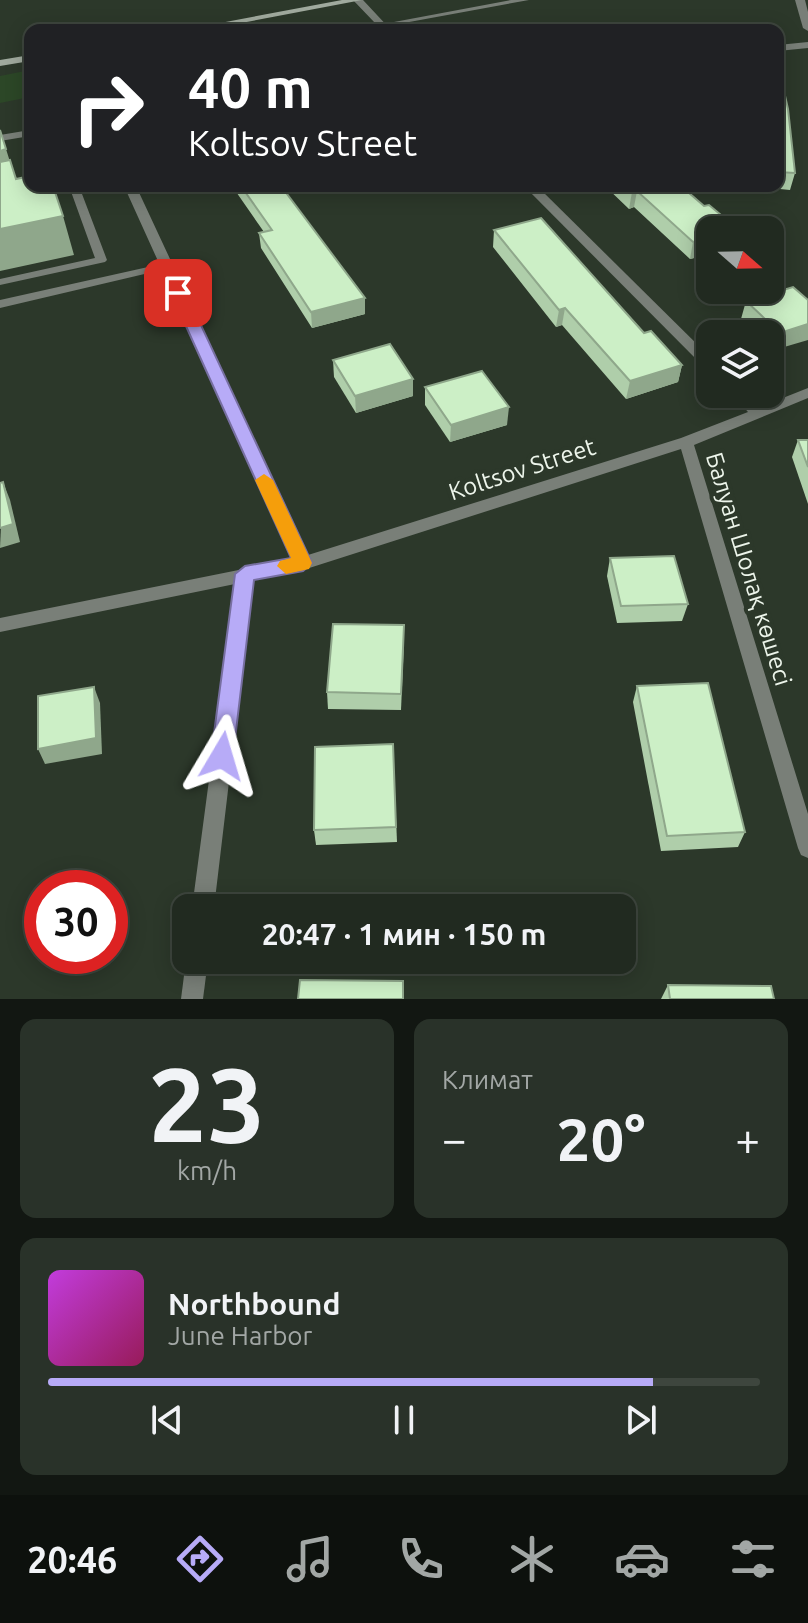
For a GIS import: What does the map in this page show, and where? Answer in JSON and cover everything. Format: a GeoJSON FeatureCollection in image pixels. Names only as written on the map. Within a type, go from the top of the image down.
{"type":"FeatureCollection","features":[{"type":"Feature","properties":{"kind":"main road"},"geometry":{"type":"LineString","coordinates":[[222,24],[358,0]]}},
{"type":"Feature","properties":{"kind":"main road"},"geometry":{"type":"LineString","coordinates":[[0,63],[24,59]]}},
{"type":"Feature","properties":{"kind":"street"},"geometry":{"type":"LineString","coordinates":[[358,0],[380,24]]}},
{"type":"Feature","properties":{"kind":"street"},"geometry":{"type":"LineString","coordinates":[[800,0],[808,28]]}},
{"type":"Feature","properties":{"kind":"street"},"geometry":{"type":"LineString","coordinates":[[133,192],[303,563]]}},
{"type":"Feature","properties":{"kind":"street"},"geometry":{"type":"LineString","coordinates":[[536,192],[696,351]]}},
{"type":"Feature","properties":{"kind":"street","name":"Koltsov Street"},"geometry":{"type":"LineString","coordinates":[[0,625],[303,563],[686,442],[808,393]]}},
{"type":"Feature","properties":{"kind":"street"},"geometry":{"type":"LineString","coordinates":[[753,408],[758,413]]}},
{"type":"Feature","properties":{"kind":"street","name":"Балуан Шолақ көшесі"},"geometry":{"type":"LineString","coordinates":[[686,442],[808,848]]}},
{"type":"Feature","properties":{"kind":"street"},"geometry":{"type":"LineString","coordinates":[[205,894],[245,574]]}},
{"type":"Feature","properties":{"kind":"street"},"geometry":{"type":"LineString","coordinates":[[192,999],[195,974]]}},
{"type":"Feature","properties":{"kind":"lane"},"geometry":{"type":"LineString","coordinates":[[404,24],[525,0]]}},
{"type":"Feature","properties":{"kind":"lane"},"geometry":{"type":"LineString","coordinates":[[784,47],[808,45]]}},
{"type":"Feature","properties":{"kind":"lane"},"geometry":{"type":"LineString","coordinates":[[0,138],[24,134]]}},
{"type":"Feature","properties":{"kind":"lane"},"geometry":{"type":"LineString","coordinates":[[0,282],[101,260],[76,192]]}},
{"type":"Feature","properties":{"kind":"lane"},"geometry":{"type":"LineString","coordinates":[[0,304],[166,266]]}},
{"type":"Feature","properties":{"kind":"green space"},"geometry":{"type":"Polygon","coordinates":[[[24,71],[24,98],[0,103],[0,76],[24,71]]]}},
{"type":"Feature","properties":{"kind":"building"},"geometry":{"type":"Polygon","coordinates":[[[784,91],[788,109],[795,173],[784,172],[784,91]]]}},
{"type":"Feature","properties":{"kind":"building"},"geometry":{"type":"Polygon","coordinates":[[[0,130],[6,149],[0,151],[0,130]]]}},
{"type":"Feature","properties":{"kind":"building"},"geometry":{"type":"Polygon","coordinates":[[[10,160],[16,179],[24,177],[24,192],[55,192],[63,216],[0,229],[0,162],[10,160]]]}},
{"type":"Feature","properties":{"kind":"building"},"geometry":{"type":"Polygon","coordinates":[[[245,192],[286,192],[365,298],[311,312],[259,233],[272,230],[245,192]]]}},
{"type":"Feature","properties":{"kind":"building"},"geometry":{"type":"Polygon","coordinates":[[[638,192],[688,192],[722,216],[696,216],[696,241],[693,242],[638,192]]]}},
{"type":"Feature","properties":{"kind":"building"},"geometry":{"type":"Polygon","coordinates":[[[541,218],[644,333],[651,331],[682,365],[630,381],[565,308],[559,310],[494,230],[541,218]]]}},
{"type":"Feature","properties":{"kind":"building"},"geometry":{"type":"Polygon","coordinates":[[[793,287],[808,300],[808,324],[784,332],[784,320],[766,320],[749,304],[784,304],[784,290],[793,287]]]}},
{"type":"Feature","properties":{"kind":"building"},"geometry":{"type":"Polygon","coordinates":[[[390,344],[413,379],[355,396],[333,360],[390,344]]]}},
{"type":"Feature","properties":{"kind":"building"},"geometry":{"type":"Polygon","coordinates":[[[482,371],[509,407],[451,425],[425,387],[482,371]]]}},
{"type":"Feature","properties":{"kind":"building"},"geometry":{"type":"Polygon","coordinates":[[[798,440],[808,440],[808,467],[798,440]]]}},
{"type":"Feature","properties":{"kind":"building"},"geometry":{"type":"Polygon","coordinates":[[[3,482],[13,524],[0,528],[0,483],[3,482]]]}},
{"type":"Feature","properties":{"kind":"building"},"geometry":{"type":"Polygon","coordinates":[[[674,556],[688,604],[621,606],[610,558],[674,556]]]}},
{"type":"Feature","properties":{"kind":"building"},"geometry":{"type":"Polygon","coordinates":[[[333,624],[404,625],[401,694],[327,692],[333,624]]]}},
{"type":"Feature","properties":{"kind":"building"},"geometry":{"type":"Polygon","coordinates":[[[708,683],[745,832],[667,836],[637,686],[708,683]]]}},
{"type":"Feature","properties":{"kind":"building"},"geometry":{"type":"Polygon","coordinates":[[[94,687],[96,738],[38,749],[38,696],[94,687]]]}},
{"type":"Feature","properties":{"kind":"building"},"geometry":{"type":"Polygon","coordinates":[[[393,744],[396,827],[314,830],[315,747],[393,744]]]}},
{"type":"Feature","properties":{"kind":"building"},"geometry":{"type":"Polygon","coordinates":[[[300,980],[403,981],[403,999],[298,999],[300,980]]]}},
{"type":"Feature","properties":{"kind":"building"},"geometry":{"type":"Polygon","coordinates":[[[668,985],[771,986],[774,999],[670,999],[668,985]]]}},
{"type":"Feature","properties":{"kind":"slow traffic"},"geometry":{"type":"LineString","coordinates":[[264,480],[303,563],[286,566]]}},
{"type":"Feature","properties":{"kind":"route"},"geometry":{"type":"LineString","coordinates":[[178,293],[303,563],[245,574],[222,756]]}}]}
